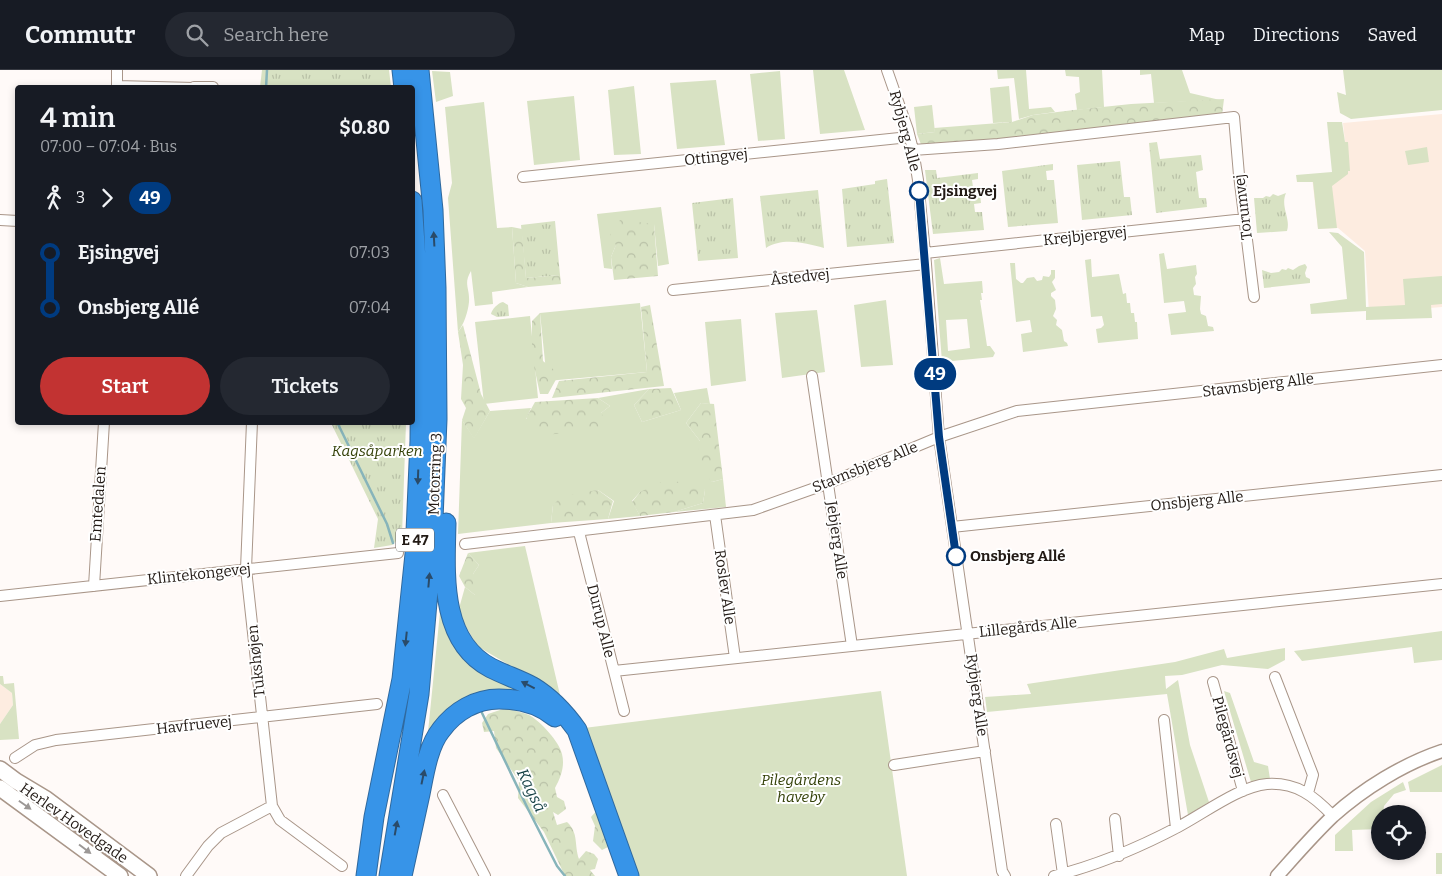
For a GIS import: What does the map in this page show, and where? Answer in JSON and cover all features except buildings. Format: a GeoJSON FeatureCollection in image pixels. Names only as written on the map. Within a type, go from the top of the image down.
{"type":"FeatureCollection","features":[{"type":"Feature","properties":{"kind":"highway"},"geometry":{"type":"LineString","coordinates":[[402,70],[404,85]]}},
{"type":"Feature","properties":{"kind":"highway","name":"Motorring 3"},"geometry":{"type":"LineString","coordinates":[[389,876],[419,694],[432,545],[437,419],[436,288],[433,210],[419,70]]}},
{"type":"Feature","properties":{"kind":"highway","name":"Motorring 3"},"geometry":{"type":"LineString","coordinates":[[366,876],[374,817],[402,679],[415,554],[420,441],[421,330],[415,244]]}},
{"type":"Feature","properties":{"kind":"highway"},"geometry":{"type":"LineString","coordinates":[[436,288],[446,353],[448,458],[445,557],[447,604],[452,622],[460,640],[475,658],[490,668],[534,688],[562,710],[577,730],[581,746],[629,876]]}},
{"type":"Feature","properties":{"kind":"highway"},"geometry":{"type":"LineString","coordinates":[[402,876],[428,757],[440,731],[455,715],[473,704],[491,699],[513,699],[532,704],[550,713],[566,727],[581,746]]}},
{"type":"Feature","properties":{"kind":"highway"},"geometry":{"type":"LineString","coordinates":[[360,876],[374,817]]}},
{"type":"Feature","properties":{"kind":"main road","name":"Herlev Hovedgade"},"geometry":{"type":"LineString","coordinates":[[0,769],[16,782],[46,800],[149,876]]}},
{"type":"Feature","properties":{"kind":"main road","name":"Herlev Hovedgade"},"geometry":{"type":"LineString","coordinates":[[0,788],[120,876]]}},
{"type":"Feature","properties":{"kind":"street"},"geometry":{"type":"LineString","coordinates":[[117,70],[117,85]]}},
{"type":"Feature","properties":{"kind":"street","name":"Rybjerg Alle"},"geometry":{"type":"LineString","coordinates":[[887,70],[914,150],[926,264],[939,437],[1002,871],[1005,876]]}},
{"type":"Feature","properties":{"kind":"street","name":"Torumvej"},"geometry":{"type":"LineString","coordinates":[[914,150],[998,144],[1234,117],[1254,297]]}},
{"type":"Feature","properties":{"kind":"street","name":"Ottingvej"},"geometry":{"type":"LineString","coordinates":[[523,177],[910,136]]}},
{"type":"Feature","properties":{"kind":"street","name":"Krejbjergvej"},"geometry":{"type":"LineString","coordinates":[[925,253],[1245,218]]}},
{"type":"Feature","properties":{"kind":"street"},"geometry":{"type":"LineString","coordinates":[[0,220],[15,221]]}},
{"type":"Feature","properties":{"kind":"street","name":"Åstedvej"},"geometry":{"type":"LineString","coordinates":[[673,290],[926,264]]}},
{"type":"Feature","properties":{"kind":"street","name":"Stavnsbjerg Alle"},"geometry":{"type":"LineString","coordinates":[[465,544],[753,510],[829,483],[939,437],[1017,411],[1442,365]]}},
{"type":"Feature","properties":{"kind":"street","name":"Jebjerg Alle"},"geometry":{"type":"LineString","coordinates":[[812,376],[852,646]]}},
{"type":"Feature","properties":{"kind":"street","name":"Emtedalen"},"geometry":{"type":"LineString","coordinates":[[94,586],[104,425]]}},
{"type":"Feature","properties":{"kind":"street","name":"Tukshøjen"},"geometry":{"type":"LineString","coordinates":[[252,425],[246,569],[272,806]]}},
{"type":"Feature","properties":{"kind":"street","name":"Onsbjerg Alle"},"geometry":{"type":"LineString","coordinates":[[952,527],[1442,475]]}},
{"type":"Feature","properties":{"kind":"street","name":"Roslev Alle"},"geometry":{"type":"LineString","coordinates":[[715,515],[735,658]]}},
{"type":"Feature","properties":{"kind":"street","name":"Durup Alle"},"geometry":{"type":"LineString","coordinates":[[579,532],[624,711]]}},
{"type":"Feature","properties":{"kind":"street","name":"Klintekongevej"},"geometry":{"type":"LineString","coordinates":[[0,596],[398,553]]}},
{"type":"Feature","properties":{"kind":"street","name":"Lillegårds Alle"},"geometry":{"type":"LineString","coordinates":[[614,671],[1442,584]]}},
{"type":"Feature","properties":{"kind":"street"},"geometry":{"type":"LineString","coordinates":[[1275,677],[1313,775],[1308,793]]}},
{"type":"Feature","properties":{"kind":"street","name":"Pilegårdsvej"},"geometry":{"type":"LineString","coordinates":[[1213,682],[1243,791]]}},
{"type":"Feature","properties":{"kind":"street","name":"Havfruevej"},"geometry":{"type":"LineString","coordinates":[[15,758],[35,745],[56,740],[377,704]]}},
{"type":"Feature","properties":{"kind":"street"},"geometry":{"type":"LineString","coordinates":[[1164,720],[1176,828]]}},
{"type":"Feature","properties":{"kind":"street"},"geometry":{"type":"LineString","coordinates":[[894,764],[985,751]]}},
{"type":"Feature","properties":{"kind":"street"},"geometry":{"type":"LineString","coordinates":[[1277,876],[1333,816],[1362,794],[1396,772],[1442,751]]}},
{"type":"Feature","properties":{"kind":"street","name":"Pilegårdsvej"},"geometry":{"type":"LineString","coordinates":[[1056,824],[1059,875],[1119,856],[1256,786],[1278,784],[1293,787],[1308,793],[1318,800],[1333,816]]}},
{"type":"Feature","properties":{"kind":"street"},"geometry":{"type":"LineString","coordinates":[[443,795],[485,876]]}},
{"type":"Feature","properties":{"kind":"street"},"geometry":{"type":"LineString","coordinates":[[186,876],[208,846],[221,833],[272,806],[280,820],[342,866]]}},
{"type":"Feature","properties":{"kind":"street"},"geometry":{"type":"LineString","coordinates":[[1115,819],[1119,856]]}},
{"type":"Feature","properties":{"kind":"shaded area"},"geometry":{"type":"Polygon","coordinates":[[[1442,114],[1442,307],[1369,313],[1365,251],[1338,228],[1318,229],[1312,177],[1348,174],[1347,142],[1345,142],[1343,123],[1442,114]]]}},
{"type":"Feature","properties":{"kind":"shaded area"},"geometry":{"type":"Polygon","coordinates":[[[0,684],[12,693],[13,705],[0,724],[0,684]]]}},
{"type":"Feature","properties":{"kind":"green space"},"geometry":{"type":"Polygon","coordinates":[[[262,70],[389,70],[391,85],[260,85],[262,70]]]}},
{"type":"Feature","properties":{"kind":"green space"},"geometry":{"type":"Polygon","coordinates":[[[813,70],[844,70],[865,130],[820,134],[813,70]]]}},
{"type":"Feature","properties":{"kind":"green space"},"geometry":{"type":"Polygon","coordinates":[[[997,70],[1026,70],[1029,109],[1051,107],[1055,112],[1019,119],[1014,78],[998,79],[997,70]]]}},
{"type":"Feature","properties":{"kind":"green space"},"geometry":{"type":"Polygon","coordinates":[[[1065,70],[1102,70],[1104,107],[1077,110],[1075,94],[1080,92],[1079,77],[1066,76],[1065,70]]]}},
{"type":"Feature","properties":{"kind":"green space"},"geometry":{"type":"Polygon","coordinates":[[[1140,70],[1182,70],[1190,93],[1220,100],[1154,103],[1151,74],[1140,75],[1140,70]]]}},
{"type":"Feature","properties":{"kind":"green space"},"geometry":{"type":"Polygon","coordinates":[[[1343,70],[1442,70],[1442,110],[1351,119],[1340,113],[1337,92],[1346,95],[1343,70]]]}},
{"type":"Feature","properties":{"kind":"green space"},"geometry":{"type":"Polygon","coordinates":[[[432,71],[450,72],[453,96],[436,102],[432,71]]]}},
{"type":"Feature","properties":{"kind":"green space"},"geometry":{"type":"Polygon","coordinates":[[[780,71],[785,139],[758,141],[750,74],[780,71]]]}},
{"type":"Feature","properties":{"kind":"green space"},"geometry":{"type":"Polygon","coordinates":[[[716,80],[725,145],[677,149],[670,83],[716,80]]]}},
{"type":"Feature","properties":{"kind":"green space"},"geometry":{"type":"Polygon","coordinates":[[[634,86],[641,154],[614,155],[608,90],[634,86]]]}},
{"type":"Feature","properties":{"kind":"green space"},"geometry":{"type":"Polygon","coordinates":[[[1009,86],[1012,122],[993,123],[990,88],[1009,86]]]}},
{"type":"Feature","properties":{"kind":"green space"},"geometry":{"type":"Polygon","coordinates":[[[574,96],[580,160],[534,165],[527,101],[574,96]]]}},
{"type":"Feature","properties":{"kind":"green space"},"geometry":{"type":"Polygon","coordinates":[[[1224,99],[1222,115],[1107,129],[922,147],[917,134],[935,132],[934,128],[1012,122],[1033,115],[1074,110],[1131,104],[1224,99]]]}},
{"type":"Feature","properties":{"kind":"green space"},"geometry":{"type":"Polygon","coordinates":[[[484,102],[497,228],[512,227],[516,283],[528,287],[492,292],[493,304],[475,306],[471,271],[467,279],[468,310],[458,332],[448,198],[452,183],[445,107],[484,102]]]}},
{"type":"Feature","properties":{"kind":"green space"},"geometry":{"type":"Polygon","coordinates":[[[932,105],[935,132],[917,134],[914,107],[932,105]]]}},
{"type":"Feature","properties":{"kind":"green space"},"geometry":{"type":"Polygon","coordinates":[[[1327,122],[1342,122],[1345,142],[1348,142],[1350,171],[1332,186],[1337,228],[1318,229],[1313,182],[1297,182],[1296,175],[1332,172],[1327,122]]]}},
{"type":"Feature","properties":{"kind":"green space"},"geometry":{"type":"Polygon","coordinates":[[[1157,142],[1160,159],[1201,155],[1203,170],[1196,172],[1199,198],[1206,198],[1207,207],[1156,213],[1149,143],[1157,142]]]}},
{"type":"Feature","properties":{"kind":"green space"},"geometry":{"type":"Polygon","coordinates":[[[1427,147],[1429,162],[1408,165],[1405,151],[1427,147]]]}},
{"type":"Feature","properties":{"kind":"green space"},"geometry":{"type":"Polygon","coordinates":[[[1120,161],[1124,197],[1130,197],[1132,215],[1082,220],[1077,165],[1120,161]]]}},
{"type":"Feature","properties":{"kind":"green space"},"geometry":{"type":"Polygon","coordinates":[[[1053,164],[1053,170],[1046,171],[1047,180],[1054,180],[1058,223],[1008,227],[1002,171],[1053,164]]]}},
{"type":"Feature","properties":{"kind":"green space"},"geometry":{"type":"Polygon","coordinates":[[[925,170],[936,170],[937,178],[978,173],[978,179],[972,180],[973,187],[979,186],[981,203],[974,204],[975,212],[982,212],[984,230],[933,234],[925,170]]]}},
{"type":"Feature","properties":{"kind":"green space"},"geometry":{"type":"Polygon","coordinates":[[[887,179],[894,243],[847,247],[842,189],[875,184],[875,181],[887,179]]]}},
{"type":"Feature","properties":{"kind":"green space"},"geometry":{"type":"Polygon","coordinates":[[[818,190],[824,248],[787,242],[766,248],[760,196],[818,190]]]}},
{"type":"Feature","properties":{"kind":"green space"},"geometry":{"type":"Polygon","coordinates":[[[1286,193],[1284,203],[1288,222],[1287,231],[1257,233],[1254,198],[1270,197],[1273,194],[1278,196],[1286,193]]]}},
{"type":"Feature","properties":{"kind":"green space"},"geometry":{"type":"Polygon","coordinates":[[[733,198],[738,258],[698,261],[692,203],[733,198]]]}},
{"type":"Feature","properties":{"kind":"green space"},"geometry":{"type":"Polygon","coordinates":[[[661,207],[669,264],[658,266],[654,224],[616,245],[611,257],[612,269],[604,268],[597,214],[661,207]]]}},
{"type":"Feature","properties":{"kind":"green space"},"geometry":{"type":"Polygon","coordinates":[[[620,220],[654,224],[658,276],[614,280],[611,257],[616,245],[610,235],[620,220]]]}},
{"type":"Feature","properties":{"kind":"green space"},"geometry":{"type":"Polygon","coordinates":[[[555,221],[560,275],[526,278],[521,225],[555,221]]]}},
{"type":"Feature","properties":{"kind":"green space"},"geometry":{"type":"Polygon","coordinates":[[[512,227],[522,229],[526,278],[560,275],[561,284],[528,287],[516,283],[512,227]]]}},
{"type":"Feature","properties":{"kind":"green space"},"geometry":{"type":"Polygon","coordinates":[[[1329,232],[1338,233],[1364,252],[1366,307],[1405,305],[1403,279],[1442,276],[1442,304],[1431,305],[1432,318],[1366,320],[1366,311],[1311,314],[1310,304],[1347,299],[1342,247],[1329,232]]]}},
{"type":"Feature","properties":{"kind":"green space"},"geometry":{"type":"Polygon","coordinates":[[[1164,253],[1167,269],[1196,265],[1197,274],[1195,277],[1196,284],[1193,288],[1194,295],[1201,296],[1201,314],[1206,316],[1208,326],[1213,327],[1214,331],[1171,335],[1168,314],[1186,312],[1184,301],[1164,303],[1159,254],[1164,253]]]}},
{"type":"Feature","properties":{"kind":"green space"},"geometry":{"type":"Polygon","coordinates":[[[940,258],[944,284],[982,281],[983,293],[981,293],[982,300],[980,300],[987,346],[990,346],[995,353],[993,357],[942,362],[934,260],[940,258]],[[967,319],[946,320],[948,351],[970,348],[967,319]]]}},
{"type":"Feature","properties":{"kind":"green space"},"geometry":{"type":"Polygon","coordinates":[[[1091,259],[1092,277],[1119,274],[1123,294],[1126,293],[1127,303],[1130,303],[1131,313],[1134,313],[1135,322],[1137,322],[1138,339],[1098,343],[1096,329],[1104,325],[1102,316],[1091,317],[1085,260],[1091,259]]]}},
{"type":"Feature","properties":{"kind":"green space"},"geometry":{"type":"Polygon","coordinates":[[[1010,263],[1015,263],[1016,279],[1021,283],[1027,278],[1034,277],[1037,281],[1042,280],[1043,276],[1049,277],[1051,270],[1055,270],[1055,278],[1052,282],[1056,290],[1051,293],[1055,300],[1056,309],[1053,316],[1057,320],[1056,325],[1062,330],[1064,341],[1068,346],[1023,352],[1021,334],[1032,332],[1030,320],[1016,322],[1010,263]]]}},
{"type":"Feature","properties":{"kind":"green space"},"geometry":{"type":"Polygon","coordinates":[[[1305,264],[1307,267],[1306,277],[1310,279],[1310,283],[1264,288],[1262,270],[1271,273],[1279,272],[1282,269],[1286,270],[1288,268],[1293,270],[1305,264]]]}},
{"type":"Feature","properties":{"kind":"green space"},"geometry":{"type":"Polygon","coordinates":[[[886,300],[893,365],[861,367],[854,305],[886,300]]]}},
{"type":"Feature","properties":{"kind":"green space"},"geometry":{"type":"Polygon","coordinates":[[[503,302],[508,305],[509,316],[497,317],[491,314],[496,306],[503,302]]]}},
{"type":"Feature","properties":{"kind":"green space"},"geometry":{"type":"Polygon","coordinates":[[[640,303],[647,372],[547,381],[540,313],[640,303]]]}},
{"type":"Feature","properties":{"kind":"green space"},"geometry":{"type":"Polygon","coordinates":[[[650,305],[664,386],[552,398],[559,381],[647,372],[641,307],[650,305]]]}},
{"type":"Feature","properties":{"kind":"green space"},"geometry":{"type":"Polygon","coordinates":[[[817,310],[825,372],[782,378],[775,313],[817,310]]]}},
{"type":"Feature","properties":{"kind":"green space"},"geometry":{"type":"Polygon","coordinates":[[[540,313],[543,361],[559,374],[548,394],[540,394],[532,357],[532,321],[540,313]]]}},
{"type":"Feature","properties":{"kind":"green space"},"geometry":{"type":"Polygon","coordinates":[[[530,316],[538,398],[484,404],[475,322],[530,316]]]}},
{"type":"Feature","properties":{"kind":"green space"},"geometry":{"type":"Polygon","coordinates":[[[741,319],[746,381],[711,386],[705,322],[741,319]]]}},
{"type":"Feature","properties":{"kind":"green space"},"geometry":{"type":"Polygon","coordinates":[[[463,325],[481,394],[490,411],[474,439],[462,420],[466,408],[461,399],[463,365],[458,332],[463,325]]]}},
{"type":"Feature","properties":{"kind":"green space"},"geometry":{"type":"Polygon","coordinates":[[[671,388],[681,410],[642,422],[634,405],[649,389],[671,388]]]}},
{"type":"Feature","properties":{"kind":"green space"},"geometry":{"type":"Polygon","coordinates":[[[707,388],[710,404],[701,403],[686,423],[700,441],[712,482],[723,479],[726,507],[674,512],[703,503],[705,490],[684,485],[640,492],[632,501],[640,516],[608,519],[614,501],[598,490],[553,505],[551,523],[458,534],[462,420],[474,438],[490,411],[531,408],[526,419],[601,413],[610,406],[598,398],[649,389],[634,405],[642,422],[681,410],[674,393],[707,388]]]}},
{"type":"Feature","properties":{"kind":"green space"},"geometry":{"type":"Polygon","coordinates":[[[598,398],[610,406],[601,413],[606,420],[595,431],[542,435],[526,418],[535,402],[598,398]]]}},
{"type":"Feature","properties":{"kind":"green space"},"geometry":{"type":"Polygon","coordinates":[[[701,403],[714,404],[723,479],[712,482],[707,476],[697,453],[700,441],[686,423],[701,403]]]}},
{"type":"Feature","properties":{"kind":"green space","name":"Kagsåparken"},"geometry":{"type":"Polygon","coordinates":[[[332,425],[406,425],[402,535],[392,545],[374,548],[378,519],[332,425]]]}},
{"type":"Feature","properties":{"kind":"green space"},"geometry":{"type":"Polygon","coordinates":[[[670,478],[684,485],[695,480],[705,490],[703,503],[674,512],[640,516],[632,502],[640,492],[670,478]]]}},
{"type":"Feature","properties":{"kind":"green space"},"geometry":{"type":"Polygon","coordinates":[[[598,490],[613,501],[608,519],[551,523],[553,505],[562,496],[598,490]]]}},
{"type":"Feature","properties":{"kind":"green space"},"geometry":{"type":"Polygon","coordinates":[[[525,546],[560,695],[477,646],[458,612],[465,587],[475,595],[473,574],[479,565],[468,553],[525,546]]]}},
{"type":"Feature","properties":{"kind":"green space"},"geometry":{"type":"Polygon","coordinates":[[[468,553],[479,565],[473,574],[479,582],[475,595],[465,587],[459,576],[468,553]]]}},
{"type":"Feature","properties":{"kind":"green space"},"geometry":{"type":"Polygon","coordinates":[[[441,602],[449,628],[529,695],[517,691],[489,691],[427,742],[441,602]]]}},
{"type":"Feature","properties":{"kind":"green space"},"geometry":{"type":"Polygon","coordinates":[[[1442,631],[1442,660],[1414,663],[1412,647],[1302,661],[1294,651],[1442,631]]]}},
{"type":"Feature","properties":{"kind":"green space"},"geometry":{"type":"Polygon","coordinates":[[[1285,648],[1285,660],[1268,669],[1222,665],[1182,675],[1165,676],[1166,689],[1178,680],[1190,745],[1209,802],[1188,815],[1167,694],[987,712],[985,697],[1031,694],[1027,684],[1175,662],[1224,649],[1227,658],[1285,648]]]}},
{"type":"Feature","properties":{"kind":"green space"},"geometry":{"type":"Polygon","coordinates":[[[0,676],[3,676],[4,684],[14,683],[19,739],[0,740],[0,724],[13,705],[12,693],[0,684],[0,676]]]}},
{"type":"Feature","properties":{"kind":"green space","name":"Pilegårdens haveby"},"geometry":{"type":"Polygon","coordinates":[[[881,691],[907,876],[635,876],[584,728],[881,691]]]}},
{"type":"Feature","properties":{"kind":"green space"},"geometry":{"type":"Polygon","coordinates":[[[1224,691],[1230,693],[1254,762],[1268,766],[1270,779],[1251,782],[1224,691]]]}},
{"type":"Feature","properties":{"kind":"green space"},"geometry":{"type":"Polygon","coordinates":[[[506,708],[529,715],[557,743],[563,758],[563,767],[555,788],[557,797],[564,801],[566,809],[558,815],[553,812],[557,825],[567,822],[571,826],[575,835],[579,859],[586,851],[594,854],[598,859],[595,869],[590,870],[595,876],[565,876],[544,832],[518,798],[519,781],[496,748],[494,731],[484,732],[482,723],[488,714],[506,708]]]}},
{"type":"Feature","properties":{"kind":"green space"},"geometry":{"type":"Polygon","coordinates":[[[1442,765],[1442,792],[1410,792],[1408,782],[1442,765]]]}},
{"type":"Feature","properties":{"kind":"green space"},"geometry":{"type":"Polygon","coordinates":[[[1403,782],[1406,790],[1394,794],[1385,805],[1371,805],[1371,829],[1352,830],[1353,851],[1335,851],[1335,835],[1371,802],[1403,782]]]}},
{"type":"Feature","properties":{"kind":"green space"},"geometry":{"type":"Polygon","coordinates":[[[599,808],[612,845],[602,850],[593,841],[595,826],[591,817],[599,808]]]}},
{"type":"Feature","properties":{"kind":"green space"},"geometry":{"type":"Polygon","coordinates":[[[1436,853],[1442,853],[1442,874],[1436,874],[1436,853]]]}},
{"type":"Feature","properties":{"kind":"waterway","name":"Kagså"},"geometry":{"type":"LineString","coordinates":[[266,85],[267,70]]}},
{"type":"Feature","properties":{"kind":"waterway","name":"Kagså"},"geometry":{"type":"LineString","coordinates":[[338,425],[387,524],[393,543]]}},
{"type":"Feature","properties":{"kind":"waterway","name":"Kagså"},"geometry":{"type":"LineString","coordinates":[[482,713],[557,866],[565,876]]}},
{"type":"Feature","properties":{"kind":"bus line","name":"49"},"geometry":{"type":"LineString","coordinates":[[919,191],[939,437],[956,556]]}},
{"type":"Feature","properties":{"kind":"place","name":"Ejsingvej"},"geometry":{"type":"Point","coordinates":[919,191]}},
{"type":"Feature","properties":{"kind":"place","name":"Onsbjerg Allé"},"geometry":{"type":"Point","coordinates":[956,556]}}]}
